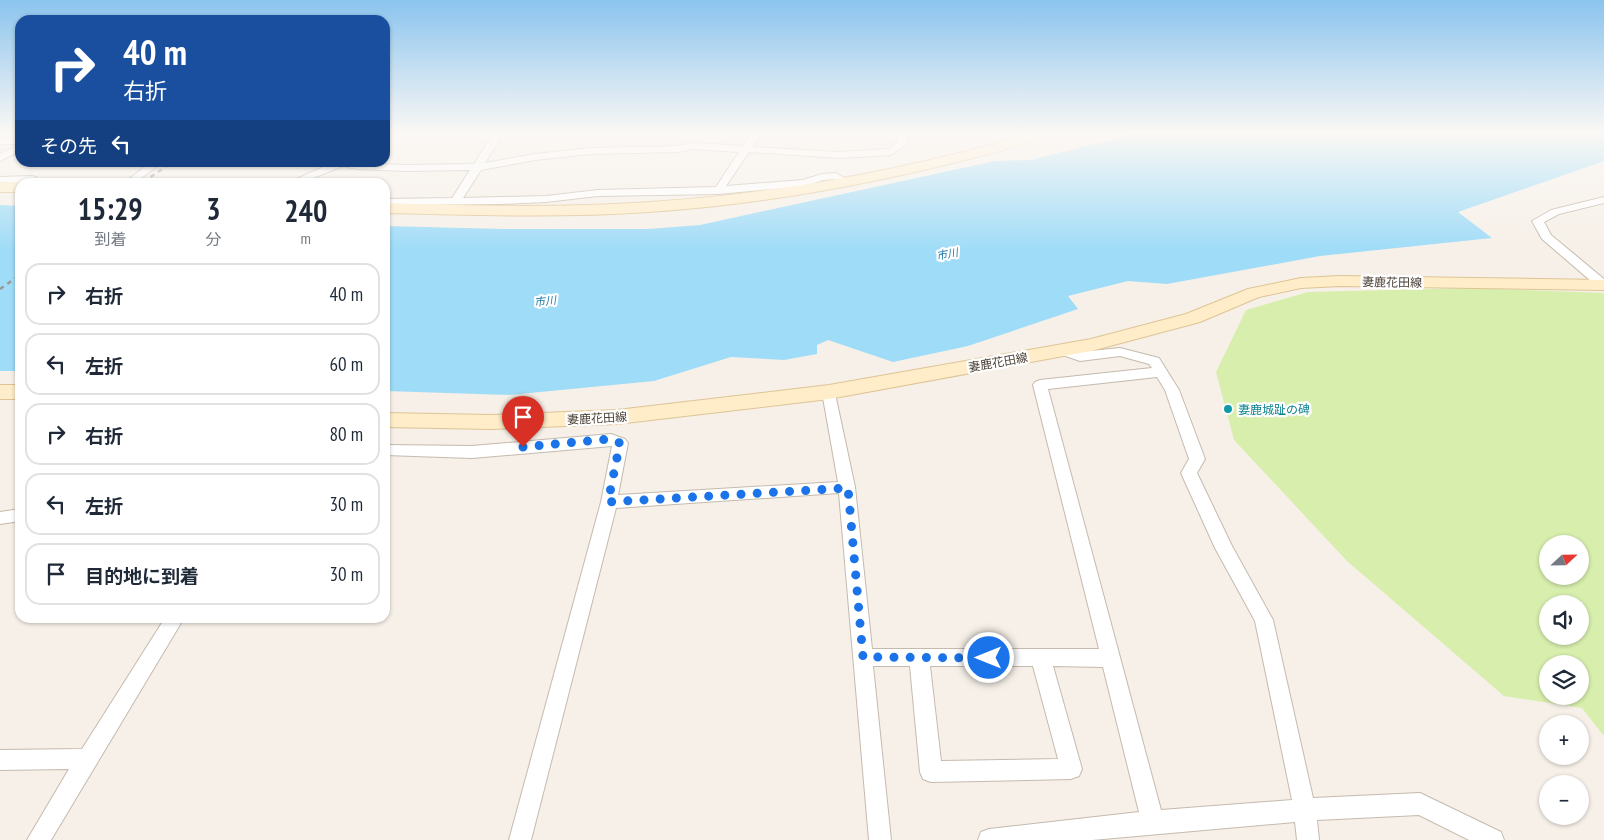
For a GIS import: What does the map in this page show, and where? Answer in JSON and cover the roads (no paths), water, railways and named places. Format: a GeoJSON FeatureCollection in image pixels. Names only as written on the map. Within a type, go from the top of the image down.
{"type":"FeatureCollection","features":[{"type":"Feature","properties":{"kind":"main road"},"geometry":{"type":"LineString","coordinates":[[390,208],[616,209],[696,203],[845,181],[882,173]]}},
{"type":"Feature","properties":{"kind":"main road"},"geometry":{"type":"LineString","coordinates":[[0,187],[15,187]]}},
{"type":"Feature","properties":{"kind":"main road","name":"妻鹿花田線"},"geometry":{"type":"LineString","coordinates":[[390,420],[492,422],[617,417],[829,392],[1135,335],[1193,318],[1254,292],[1301,283],[1340,281],[1603,284]]}},
{"type":"Feature","properties":{"kind":"main road"},"geometry":{"type":"LineString","coordinates":[[0,392],[15,392]]}},
{"type":"Feature","properties":{"kind":"street"},"geometry":{"type":"LineString","coordinates":[[305,178],[318,173]]}},
{"type":"Feature","properties":{"kind":"street"},"geometry":{"type":"LineString","coordinates":[[455,202],[474,173]]}},
{"type":"Feature","properties":{"kind":"street"},"geometry":{"type":"LineString","coordinates":[[718,191],[731,173]]}},
{"type":"Feature","properties":{"kind":"street"},"geometry":{"type":"LineString","coordinates":[[390,202],[546,199],[598,193],[718,191],[805,183],[822,177],[836,176],[845,181]]}},
{"type":"Feature","properties":{"kind":"street"},"geometry":{"type":"LineString","coordinates":[[0,180],[15,180]]}},
{"type":"Feature","properties":{"kind":"street"},"geometry":{"type":"LineString","coordinates":[[1603,284],[1546,237],[1538,221],[1555,212],[1604,200]]}},
{"type":"Feature","properties":{"kind":"street"},"geometry":{"type":"LineString","coordinates":[[1062,350],[1080,358],[1120,352],[1154,361],[1172,390],[1197,459],[1189,473],[1220,540],[1264,620],[1304,810],[1308,840]]}},
{"type":"Feature","properties":{"kind":"street"},"geometry":{"type":"LineString","coordinates":[[1153,822],[1040,385],[1161,372]]}},
{"type":"Feature","properties":{"kind":"street"},"geometry":{"type":"LineString","coordinates":[[829,392],[848,488],[880,840]]}},
{"type":"Feature","properties":{"kind":"street"},"geometry":{"type":"LineString","coordinates":[[390,450],[472,452],[610,439],[620,443],[608,502],[520,840]]}},
{"type":"Feature","properties":{"kind":"street"},"geometry":{"type":"LineString","coordinates":[[608,502],[848,488]]}},
{"type":"Feature","properties":{"kind":"street"},"geometry":{"type":"LineString","coordinates":[[0,518],[15,516]]}},
{"type":"Feature","properties":{"kind":"street"},"geometry":{"type":"LineString","coordinates":[[38,840],[172,623]]}},
{"type":"Feature","properties":{"kind":"street"},"geometry":{"type":"LineString","coordinates":[[863,657],[1111,658]]}},
{"type":"Feature","properties":{"kind":"street"},"geometry":{"type":"LineString","coordinates":[[919,657],[931,772],[1071,770],[1041,658]]}},
{"type":"Feature","properties":{"kind":"street"},"geometry":{"type":"LineString","coordinates":[[0,760],[87,759]]}},
{"type":"Feature","properties":{"kind":"street"},"geometry":{"type":"LineString","coordinates":[[989,840],[1153,822],[1304,810],[1420,804],[1493,840]]}},
{"type":"Feature","properties":{"kind":"water","name":"市川"},"geometry":{"type":"Polygon","coordinates":[[[939,173],[1569,173],[1458,212],[1492,238],[1320,256],[1167,284],[1128,281],[1068,296],[1078,309],[968,346],[893,362],[828,340],[817,345],[817,354],[784,360],[731,357],[654,381],[509,395],[390,391],[390,226],[504,229],[648,229],[700,225],[939,173]]]}},
{"type":"Feature","properties":{"kind":"water"},"geometry":{"type":"Polygon","coordinates":[[[0,205],[15,206],[15,371],[0,371],[0,205]]]}},
{"type":"Feature","properties":{"kind":"railway"},"geometry":{"type":"LineString","coordinates":[[149,178],[156,173]]}},
{"type":"Feature","properties":{"kind":"railway"},"geometry":{"type":"LineString","coordinates":[[0,289],[15,278]]}},
{"type":"Feature","properties":{"kind":"place","name":"妻鹿城趾の碑"},"geometry":{"type":"Point","coordinates":[1228,409]}}]}
